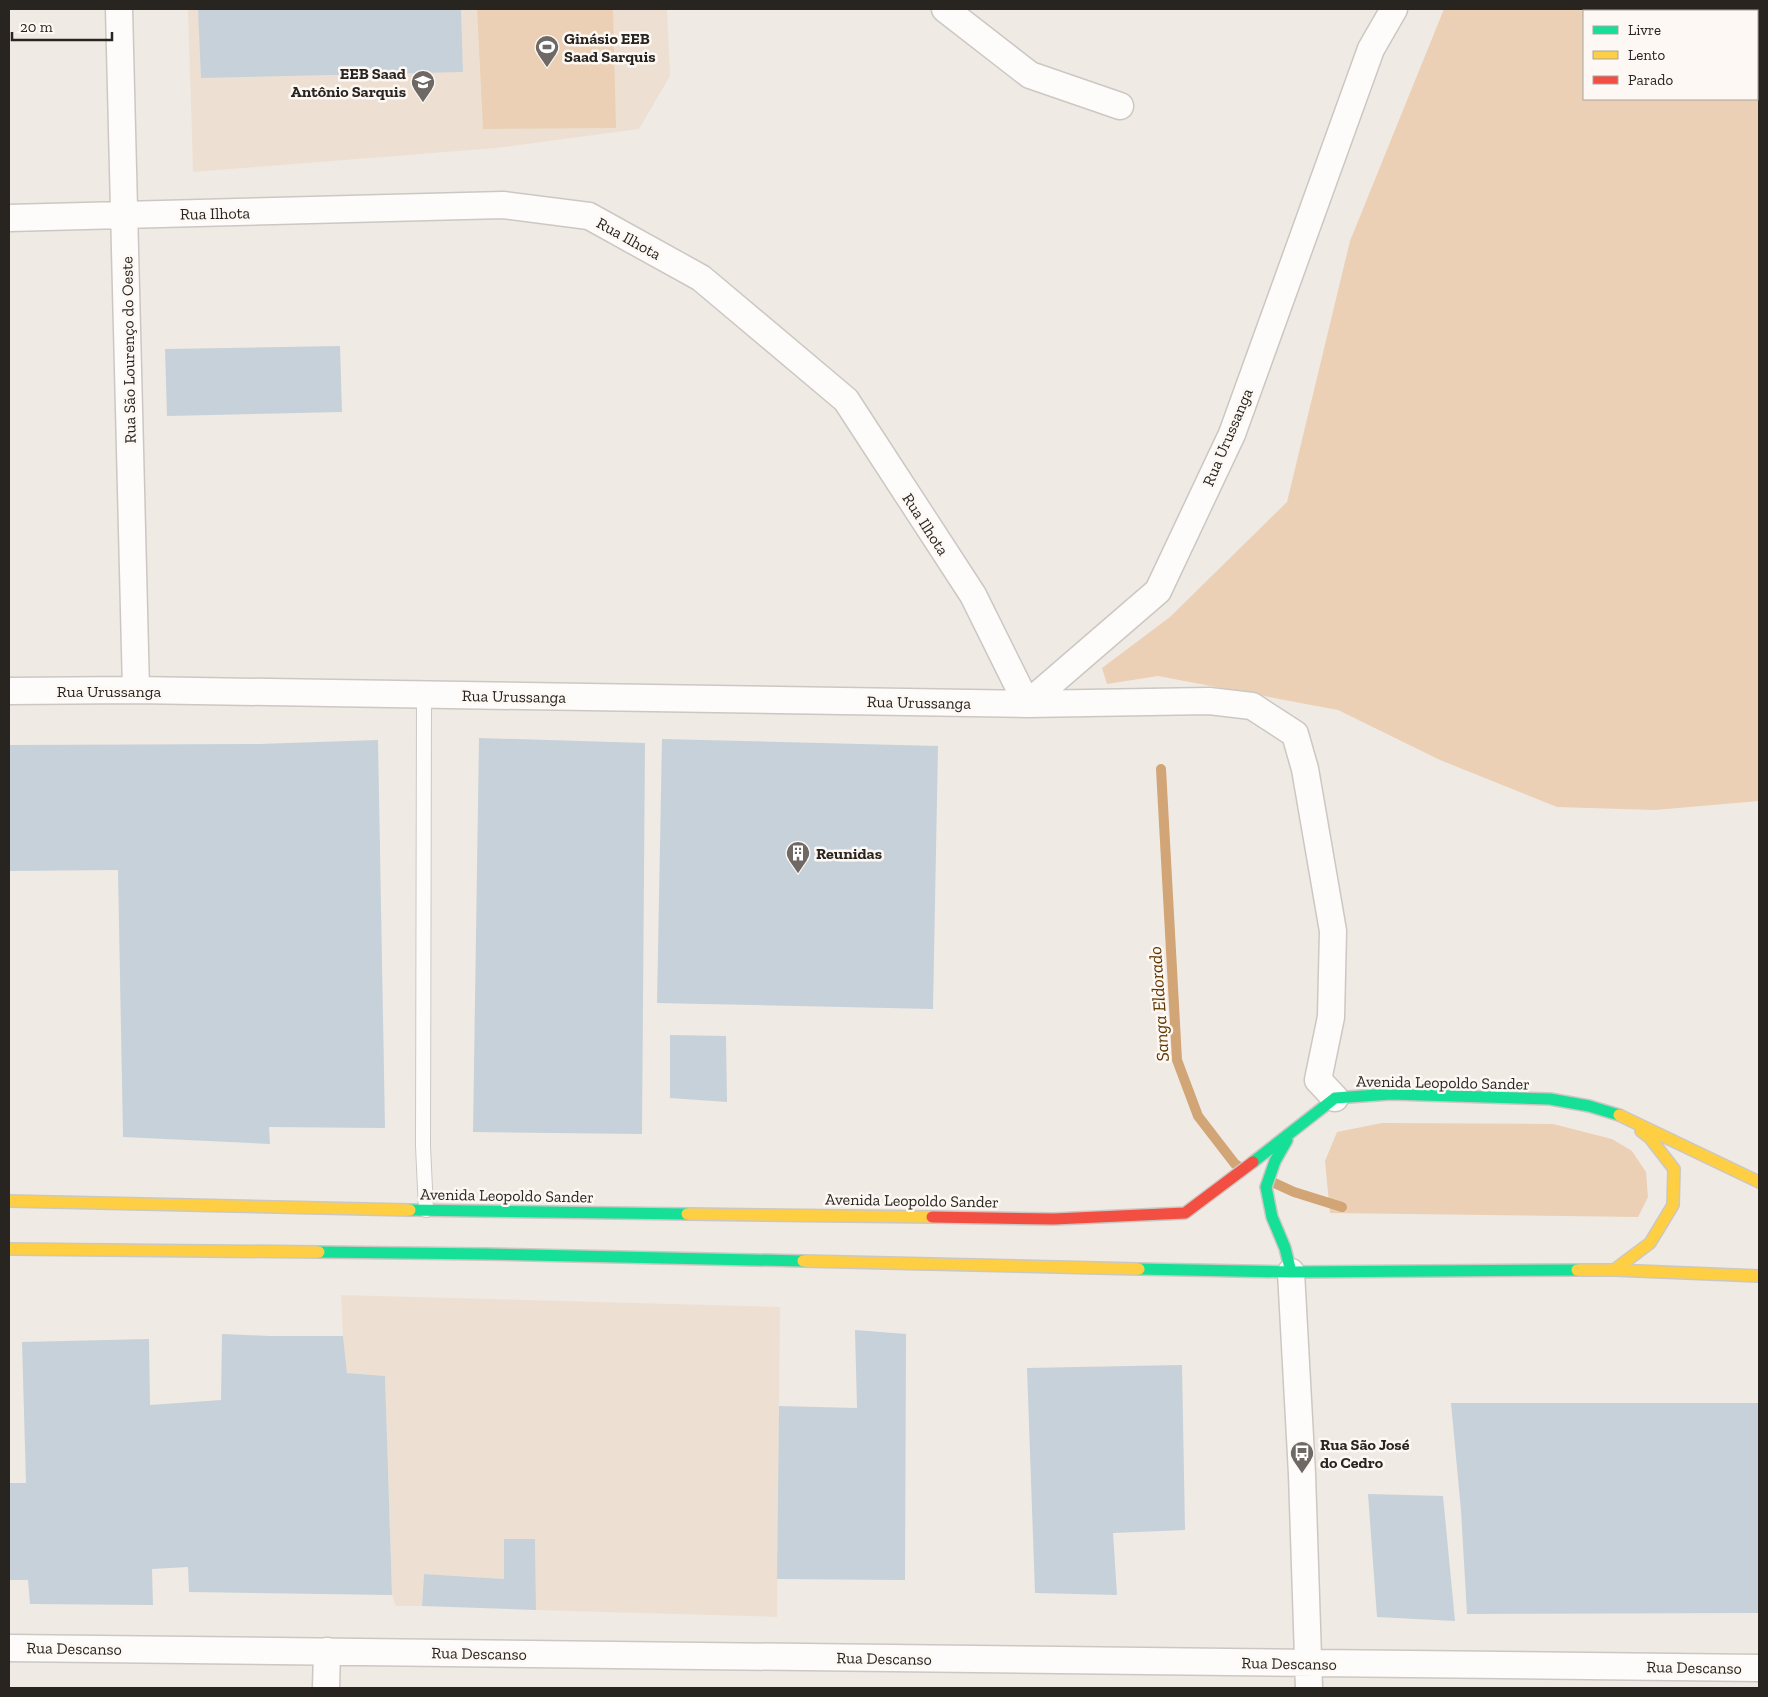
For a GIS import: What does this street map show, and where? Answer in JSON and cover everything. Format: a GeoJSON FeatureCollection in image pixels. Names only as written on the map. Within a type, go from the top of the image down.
{"type":"FeatureCollection","features":[{"type":"Feature","properties":{"kind":"highway","name":"Avenida Leopoldo Sander"},"geometry":{"type":"LineString","coordinates":[[9,1201],[426,1210],[1054,1218],[1185,1213],[1335,1098],[1391,1094],[1550,1099],[1589,1106],[1624,1116],[1759,1182]]}},
{"type":"Feature","properties":{"kind":"highway"},"geometry":{"type":"LineString","coordinates":[[1614,1270],[1650,1243],[1673,1205],[1674,1169],[1650,1138],[1624,1116]]}},
{"type":"Feature","properties":{"kind":"highway"},"geometry":{"type":"LineString","coordinates":[[1290,1134],[1275,1161],[1266,1187],[1272,1217],[1285,1248],[1291,1272]]}},
{"type":"Feature","properties":{"kind":"highway"},"geometry":{"type":"LineString","coordinates":[[9,1249],[486,1254],[1291,1272],[1614,1270],[1759,1276]]}},
{"type":"Feature","properties":{"kind":"street","name":"Rua São Lourenço do Oeste"},"geometry":{"type":"LineString","coordinates":[[119,9],[136,690]]}},
{"type":"Feature","properties":{"kind":"street"},"geometry":{"type":"LineString","coordinates":[[945,9],[1030,75],[1120,106]]}},
{"type":"Feature","properties":{"kind":"street","name":"Rua Urussanga"},"geometry":{"type":"LineString","coordinates":[[9,690],[136,690],[1027,704],[1158,591],[1232,434],[1371,49],[1394,9]]}},
{"type":"Feature","properties":{"kind":"street","name":"Rua Ilhota"},"geometry":{"type":"LineString","coordinates":[[9,218],[503,206],[589,216],[701,278],[846,400],[972,595],[1027,704]]}},
{"type":"Feature","properties":{"kind":"street"},"geometry":{"type":"LineString","coordinates":[[1027,704],[1209,701],[1252,706],[1295,734],[1305,768],[1333,931],[1331,1017],[1318,1080],[1335,1098]]}},
{"type":"Feature","properties":{"kind":"street"},"geometry":{"type":"LineString","coordinates":[[1291,1272],[1302,1474],[1309,1676]]}},
{"type":"Feature","properties":{"kind":"street","name":"Rua Descanso"},"geometry":{"type":"LineString","coordinates":[[9,1648],[327,1651],[1309,1676],[1759,1668]]}},
{"type":"Feature","properties":{"kind":"street"},"geometry":{"type":"LineString","coordinates":[[326,1688],[327,1651]]}},
{"type":"Feature","properties":{"kind":"lane"},"geometry":{"type":"LineString","coordinates":[[424,695],[424,1146],[426,1210]]}},
{"type":"Feature","properties":{"kind":"shaded area","name":"EEB Saad Antônio Sarquis"},"geometry":{"type":"Polygon","coordinates":[[[188,9],[667,9],[670,76],[639,129],[496,148],[193,172],[188,9]]]}},
{"type":"Feature","properties":{"kind":"shaded area","name":"Ginásio EEB Saad Sarquis"},"geometry":{"type":"Polygon","coordinates":[[[477,9],[613,9],[616,128],[483,129],[477,9]]]}},
{"type":"Feature","properties":{"kind":"shaded area"},"geometry":{"type":"Polygon","coordinates":[[[1444,9],[1759,9],[1759,801],[1655,810],[1557,807],[1440,760],[1338,710],[1158,676],[1107,684],[1102,668],[1170,617],[1287,502],[1350,241],[1444,9]]]}},
{"type":"Feature","properties":{"kind":"shaded area"},"geometry":{"type":"Polygon","coordinates":[[[1382,1123],[1553,1124],[1612,1139],[1632,1151],[1646,1172],[1648,1197],[1638,1217],[1330,1213],[1325,1161],[1337,1132],[1382,1123]]]}},
{"type":"Feature","properties":{"kind":"shaded area"},"geometry":{"type":"Polygon","coordinates":[[[341,1295],[780,1307],[777,1617],[536,1610],[535,1539],[504,1539],[504,1579],[424,1574],[422,1606],[396,1606],[392,1595],[385,1376],[347,1373],[341,1295]]]}},
{"type":"Feature","properties":{"kind":"building"},"geometry":{"type":"Polygon","coordinates":[[[198,9],[461,9],[463,72],[201,78],[198,9]]]}},
{"type":"Feature","properties":{"kind":"building"},"geometry":{"type":"Polygon","coordinates":[[[340,346],[342,412],[167,416],[165,349],[340,346]]]}},
{"type":"Feature","properties":{"kind":"building"},"geometry":{"type":"Polygon","coordinates":[[[479,738],[645,743],[642,1134],[473,1132],[479,738]]]}},
{"type":"Feature","properties":{"kind":"building","name":"Reunidas"},"geometry":{"type":"Polygon","coordinates":[[[662,739],[938,746],[933,1009],[657,1003],[662,739]]]}},
{"type":"Feature","properties":{"kind":"building"},"geometry":{"type":"Polygon","coordinates":[[[378,740],[385,1128],[269,1127],[270,1144],[123,1137],[118,870],[9,871],[9,745],[259,744],[378,740]]]}},
{"type":"Feature","properties":{"kind":"building"},"geometry":{"type":"Polygon","coordinates":[[[670,1035],[726,1036],[727,1102],[670,1098],[670,1035]]]}},
{"type":"Feature","properties":{"kind":"building"},"geometry":{"type":"Polygon","coordinates":[[[855,1330],[906,1334],[905,1580],[777,1579],[779,1406],[857,1408],[855,1330]]]}},
{"type":"Feature","properties":{"kind":"building"},"geometry":{"type":"Polygon","coordinates":[[[222,1334],[343,1336],[347,1373],[385,1376],[392,1595],[189,1592],[188,1567],[152,1569],[153,1605],[30,1604],[28,1580],[9,1580],[9,1483],[26,1483],[22,1342],[149,1339],[150,1405],[221,1400],[222,1334]]]}},
{"type":"Feature","properties":{"kind":"building"},"geometry":{"type":"Polygon","coordinates":[[[1182,1365],[1185,1530],[1113,1533],[1117,1595],[1035,1593],[1027,1368],[1182,1365]]]}},
{"type":"Feature","properties":{"kind":"building"},"geometry":{"type":"Polygon","coordinates":[[[1451,1403],[1759,1403],[1759,1613],[1467,1614],[1461,1511],[1451,1403]]]}},
{"type":"Feature","properties":{"kind":"building"},"geometry":{"type":"Polygon","coordinates":[[[1368,1494],[1443,1496],[1455,1621],[1377,1617],[1368,1494]]]}},
{"type":"Feature","properties":{"kind":"building"},"geometry":{"type":"Polygon","coordinates":[[[504,1539],[535,1539],[536,1610],[422,1606],[424,1574],[504,1579],[504,1539]]]}},
{"type":"Feature","properties":{"kind":"waterway","name":"Sanga Eldorado"},"geometry":{"type":"LineString","coordinates":[[1161,769],[1177,1060],[1198,1116],[1235,1164],[1242,1168]]}},
{"type":"Feature","properties":{"kind":"waterway","name":"Sanga Eldorado"},"geometry":{"type":"LineString","coordinates":[[1268,1180],[1294,1192],[1342,1207]]}},
{"type":"Feature","properties":{"kind":"traffic: fast"},"geometry":{"type":"LineString","coordinates":[[1253,1162],[1335,1098],[1391,1094],[1550,1099],[1589,1106],[1619,1115]]}},
{"type":"Feature","properties":{"kind":"traffic: fast"},"geometry":{"type":"LineString","coordinates":[[1287,1140],[1275,1161],[1266,1187],[1272,1217],[1285,1248],[1291,1272]]}},
{"type":"Feature","properties":{"kind":"traffic: fast"},"geometry":{"type":"LineString","coordinates":[[410,1210],[687,1214]]}},
{"type":"Feature","properties":{"kind":"traffic: fast"},"geometry":{"type":"LineString","coordinates":[[319,1252],[803,1261]]}},
{"type":"Feature","properties":{"kind":"traffic: fast"},"geometry":{"type":"LineString","coordinates":[[1139,1269],[1291,1272],[1577,1270]]}},
{"type":"Feature","properties":{"kind":"traffic: slow"},"geometry":{"type":"LineString","coordinates":[[1619,1115],[1759,1182]]}},
{"type":"Feature","properties":{"kind":"traffic: slow"},"geometry":{"type":"LineString","coordinates":[[1614,1270],[1650,1243],[1673,1205],[1674,1169],[1650,1138],[1641,1131]]}},
{"type":"Feature","properties":{"kind":"traffic: slow"},"geometry":{"type":"LineString","coordinates":[[9,1201],[410,1210]]}},
{"type":"Feature","properties":{"kind":"traffic: slow"},"geometry":{"type":"LineString","coordinates":[[687,1214],[932,1217]]}},
{"type":"Feature","properties":{"kind":"traffic: slow"},"geometry":{"type":"LineString","coordinates":[[9,1249],[319,1252]]}},
{"type":"Feature","properties":{"kind":"traffic: slow"},"geometry":{"type":"LineString","coordinates":[[803,1261],[1139,1269]]}},
{"type":"Feature","properties":{"kind":"traffic: slow"},"geometry":{"type":"LineString","coordinates":[[1577,1270],[1759,1276]]}},
{"type":"Feature","properties":{"kind":"traffic: jam"},"geometry":{"type":"LineString","coordinates":[[932,1217],[1054,1219],[1185,1213],[1253,1162]]}},
{"type":"Feature","properties":{"kind":"place","name":"Ginásio EEB Saad Sarquis"},"geometry":{"type":"Point","coordinates":[547,68]}},
{"type":"Feature","properties":{"kind":"place","name":"EEB Saad Antônio Sarquis"},"geometry":{"type":"Point","coordinates":[423,103]}},
{"type":"Feature","properties":{"kind":"place","name":"Reunidas"},"geometry":{"type":"Point","coordinates":[798,874]}},
{"type":"Feature","properties":{"kind":"place","name":"Rua São José do Cedro"},"geometry":{"type":"Point","coordinates":[1302,1474]}}]}
